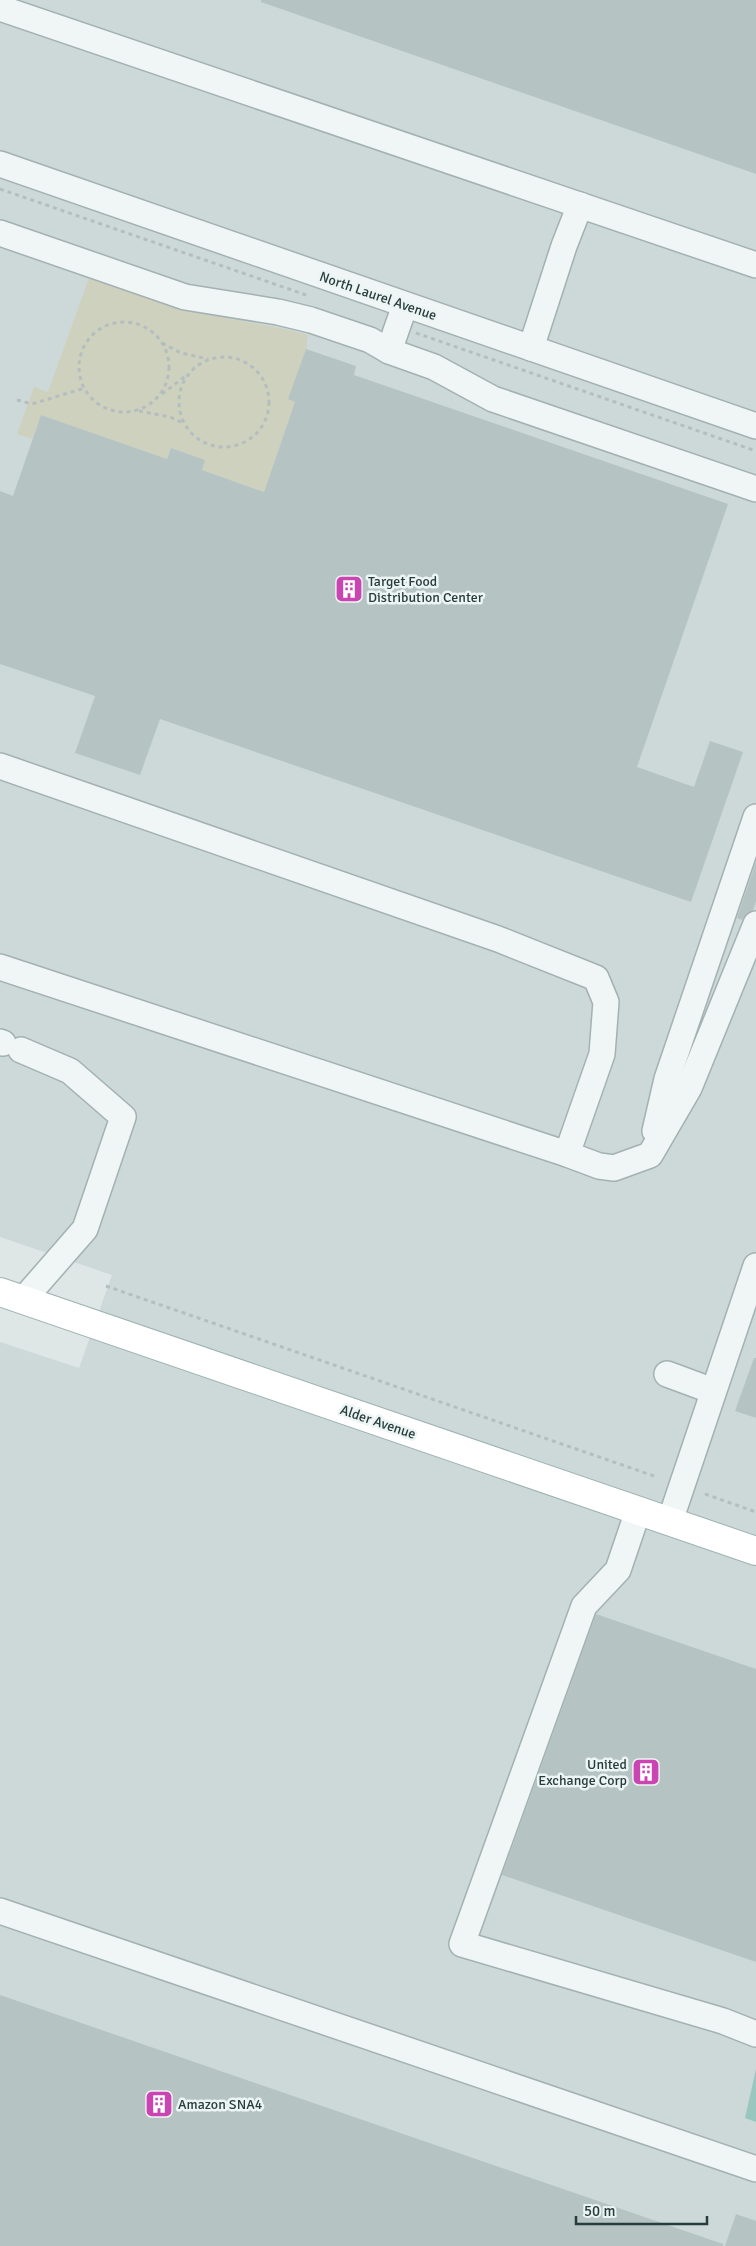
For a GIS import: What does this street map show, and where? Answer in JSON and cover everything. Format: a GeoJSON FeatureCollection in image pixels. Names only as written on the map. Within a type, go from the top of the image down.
{"type":"FeatureCollection","features":[{"type":"Feature","properties":{"kind":"main road","name":"Alder Avenue"},"geometry":{"type":"LineString","coordinates":[[12,1296],[756,1551]]}},
{"type":"Feature","properties":{"kind":"street"},"geometry":{"type":"LineString","coordinates":[[0,8],[756,265]]}},
{"type":"Feature","properties":{"kind":"street","name":"North Laurel Avenue"},"geometry":{"type":"LineString","coordinates":[[0,164],[756,426]]}},
{"type":"Feature","properties":{"kind":"street"},"geometry":{"type":"LineString","coordinates":[[531,348],[564,246],[580,205]]}},
{"type":"Feature","properties":{"kind":"street"},"geometry":{"type":"LineString","coordinates":[[0,233],[185,297],[311,320],[370,340],[390,351],[434,367],[493,399],[756,489]]}},
{"type":"Feature","properties":{"kind":"street"},"geometry":{"type":"LineString","coordinates":[[390,351],[405,305]]}},
{"type":"Feature","properties":{"kind":"street"},"geometry":{"type":"LineString","coordinates":[[0,766],[498,939],[596,978],[606,1002],[602,1054],[567,1154]]}},
{"type":"Feature","properties":{"kind":"street"},"geometry":{"type":"LineString","coordinates":[[650,1155],[667,1078],[741,856],[756,818]]}},
{"type":"Feature","properties":{"kind":"street"},"geometry":{"type":"LineString","coordinates":[[0,967],[599,1166],[614,1168],[650,1155],[689,1088],[756,924]]}},
{"type":"Feature","properties":{"kind":"street"},"geometry":{"type":"LineString","coordinates":[[8,1045],[70,1071],[123,1117],[85,1229],[12,1296]]}},
{"type":"Feature","properties":{"kind":"street"},"geometry":{"type":"LineString","coordinates":[[670,1521],[756,1266]]}},
{"type":"Feature","properties":{"kind":"street"},"geometry":{"type":"LineString","coordinates":[[667,1374],[713,1391]]}},
{"type":"Feature","properties":{"kind":"street"},"geometry":{"type":"LineString","coordinates":[[638,1511],[618,1570],[584,1606],[462,1944],[724,2021],[756,2034]]}},
{"type":"Feature","properties":{"kind":"street"},"geometry":{"type":"LineString","coordinates":[[0,1911],[756,2170]]}},
{"type":"Feature","properties":{"kind":"path"},"geometry":{"type":"LineString","coordinates":[[155,399],[162,392],[168,378],[169,363],[166,349],[157,336],[146,327],[131,322],[116,323],[102,328],[91,337],[83,350],[79,365],[81,380],[97,403],[110,410],[125,412],[136,410],[155,399],[208,359]]}},
{"type":"Feature","properties":{"kind":"path"},"geometry":{"type":"LineString","coordinates":[[162,343],[181,352],[208,359],[223,356],[238,358],[251,365],[261,376],[268,390],[270,405],[266,420],[258,433],[246,442],[232,447],[216,447],[202,442],[190,433],[184,424],[178,406],[180,391],[191,372]]}},
{"type":"Feature","properties":{"kind":"path"},"geometry":{"type":"LineString","coordinates":[[18,400],[32,404],[85,388]]}},
{"type":"Feature","properties":{"kind":"path"},"geometry":{"type":"LineString","coordinates":[[136,410],[170,417],[184,424]]}},
{"type":"Feature","properties":{"kind":"path"},"geometry":{"type":"LineString","coordinates":[[106,1286],[654,1476]]}},
{"type":"Feature","properties":{"kind":"path"},"geometry":{"type":"LineString","coordinates":[[705,1494],[756,1512]]}},
{"type":"Feature","properties":{"kind":"shaded area"},"geometry":{"type":"Polygon","coordinates":[[[0,0],[756,0],[756,2246],[0,2246],[0,1342],[79,1368],[112,1275],[0,1237],[0,0]]]}},
{"type":"Feature","properties":{"kind":"shaded area"},"geometry":{"type":"Polygon","coordinates":[[[90,275],[209,315],[308,335],[306,349],[289,399],[295,402],[264,492],[202,470],[205,460],[171,448],[167,459],[41,415],[32,439],[17,434],[34,387],[48,392],[90,275]]]}},
{"type":"Feature","properties":{"kind":"shaded area"},"geometry":{"type":"Polygon","coordinates":[[[756,2069],[756,2122],[745,2118],[756,2069]]]}},
{"type":"Feature","properties":{"kind":"building"},"geometry":{"type":"Polygon","coordinates":[[[261,0],[756,0],[756,174],[261,2],[261,0]]]}},
{"type":"Feature","properties":{"kind":"building","name":"Target Food Distribution Center"},"geometry":{"type":"Polygon","coordinates":[[[306,349],[356,366],[354,375],[728,504],[637,767],[694,787],[710,741],[743,752],[691,902],[160,719],[140,775],[75,753],[95,696],[0,664],[0,491],[13,496],[41,415],[167,459],[171,448],[205,460],[202,470],[264,492],[295,402],[288,399],[306,349]]]}},
{"type":"Feature","properties":{"kind":"building"},"geometry":{"type":"Polygon","coordinates":[[[756,862],[756,901],[753,910],[747,913],[742,920],[737,918],[756,862]]]}},
{"type":"Feature","properties":{"kind":"building"},"geometry":{"type":"Polygon","coordinates":[[[754,1358],[756,1358],[756,1418],[735,1411],[754,1358]]]}},
{"type":"Feature","properties":{"kind":"building","name":"United Exchange Corp"},"geometry":{"type":"Polygon","coordinates":[[[596,1614],[756,1669],[756,1962],[502,1875],[596,1614]]]}},
{"type":"Feature","properties":{"kind":"building","name":"Amazon SNA4"},"geometry":{"type":"Polygon","coordinates":[[[0,1995],[723,2244],[723,2246],[0,2246],[0,1995]]]}},
{"type":"Feature","properties":{"kind":"building"},"geometry":{"type":"Polygon","coordinates":[[[736,2214],[756,2221],[756,2246],[725,2246],[736,2214]]]}},
{"type":"Feature","properties":{"kind":"place","name":"Target Food Distribution Center"},"geometry":{"type":"Point","coordinates":[349,589]}},
{"type":"Feature","properties":{"kind":"place","name":"United Exchange Corp"},"geometry":{"type":"Point","coordinates":[646,1772]}},
{"type":"Feature","properties":{"kind":"place","name":"Amazon SNA4"},"geometry":{"type":"Point","coordinates":[159,2104]}}]}
